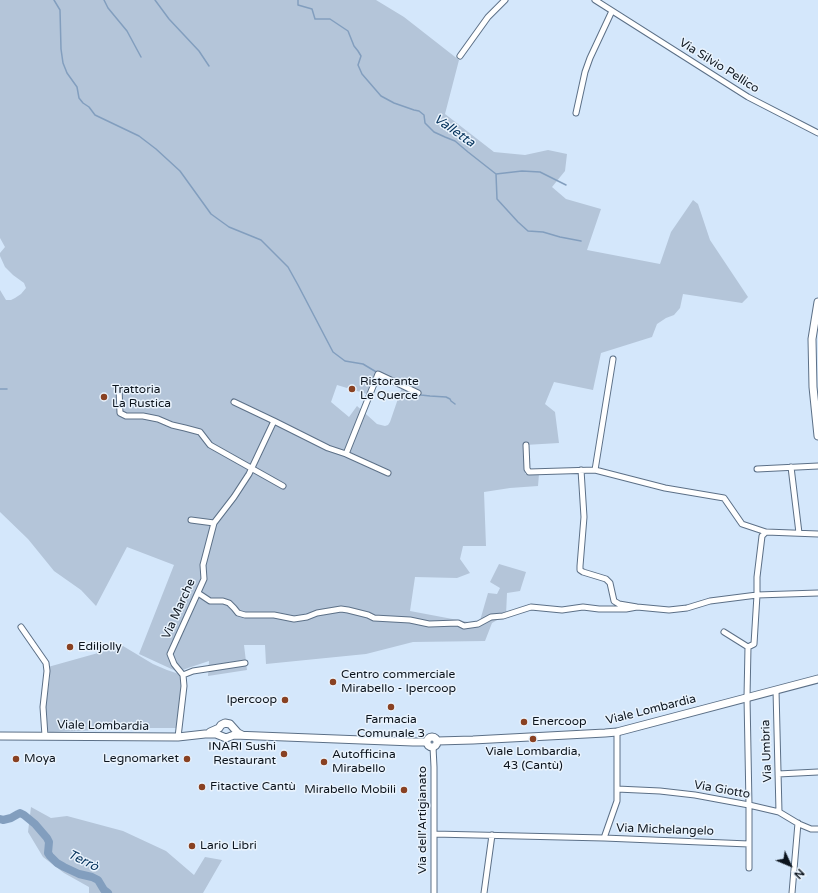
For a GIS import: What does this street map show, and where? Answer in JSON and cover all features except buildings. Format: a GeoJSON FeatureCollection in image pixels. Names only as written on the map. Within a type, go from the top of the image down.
{"type":"FeatureCollection","features":[{"type":"Feature","properties":{"kind":"main road"},"geometry":{"type":"LineString","coordinates":[[818,302],[812,339],[813,387],[818,436]]}},
{"type":"Feature","properties":{"kind":"main road","name":"Viale Lombardia"},"geometry":{"type":"LineString","coordinates":[[232,732],[244,736],[413,742],[427,742],[429,738],[432,737],[435,738],[435,744],[473,740],[617,732],[818,679]]}},
{"type":"Feature","properties":{"kind":"main road"},"geometry":{"type":"LineString","coordinates":[[230,724],[232,732],[226,738],[222,737],[220,732],[222,725],[230,724]]}},
{"type":"Feature","properties":{"kind":"main road","name":"Viale Lombardia"},"geometry":{"type":"LineString","coordinates":[[0,736],[178,738],[220,732]]}},
{"type":"Feature","properties":{"kind":"street"},"geometry":{"type":"LineString","coordinates":[[460,56],[488,17],[506,0]]}},
{"type":"Feature","properties":{"kind":"street","name":"Via Silvio Pellico"},"geometry":{"type":"LineString","coordinates":[[595,0],[748,97],[818,132]]}},
{"type":"Feature","properties":{"kind":"street"},"geometry":{"type":"LineString","coordinates":[[576,113],[585,72],[612,11]]}},
{"type":"Feature","properties":{"kind":"street"},"geometry":{"type":"LineString","coordinates":[[595,470],[613,359]]}},
{"type":"Feature","properties":{"kind":"street"},"geometry":{"type":"LineString","coordinates":[[346,454],[378,374],[418,393]]}},
{"type":"Feature","properties":{"kind":"street"},"geometry":{"type":"LineString","coordinates":[[117,388],[119,388],[120,414],[126,416],[143,416],[158,419],[172,425],[200,432],[210,445],[283,486]]}},
{"type":"Feature","properties":{"kind":"street"},"geometry":{"type":"LineString","coordinates":[[234,402],[328,448],[346,454],[388,473]]}},
{"type":"Feature","properties":{"kind":"street","name":"Via Marche"},"geometry":{"type":"LineString","coordinates":[[184,675],[174,664],[170,654],[204,579],[204,565],[214,523],[249,474],[274,421]]}},
{"type":"Feature","properties":{"kind":"street"},"geometry":{"type":"LineString","coordinates":[[526,445],[527,469],[529,472],[595,470],[665,488],[724,498],[742,524],[766,532],[818,534]]}},
{"type":"Feature","properties":{"kind":"street"},"geometry":{"type":"LineString","coordinates":[[757,469],[818,466]]}},
{"type":"Feature","properties":{"kind":"street"},"geometry":{"type":"LineString","coordinates":[[791,467],[799,533]]}},
{"type":"Feature","properties":{"kind":"street"},"geometry":{"type":"LineString","coordinates":[[581,470],[584,517],[580,570],[606,579],[610,583],[614,601],[619,604],[669,610],[687,608],[710,601],[757,595],[818,593]]}},
{"type":"Feature","properties":{"kind":"street"},"geometry":{"type":"LineString","coordinates":[[191,520],[214,523]]}},
{"type":"Feature","properties":{"kind":"street"},"geometry":{"type":"LineString","coordinates":[[748,647],[754,644],[759,550],[762,536],[766,532]]}},
{"type":"Feature","properties":{"kind":"street"},"geometry":{"type":"LineString","coordinates":[[198,593],[210,601],[223,601],[229,603],[238,613],[245,615],[274,616],[294,619],[341,609],[368,615],[374,618],[410,620],[429,624],[458,623],[464,626],[472,626],[491,617],[504,616],[531,607],[562,610],[583,607],[599,609],[626,609],[637,607]]}},
{"type":"Feature","properties":{"kind":"street"},"geometry":{"type":"LineString","coordinates":[[21,627],[46,663],[47,671],[43,707],[45,736]]}},
{"type":"Feature","properties":{"kind":"street"},"geometry":{"type":"LineString","coordinates":[[724,632],[748,647]]}},
{"type":"Feature","properties":{"kind":"street"},"geometry":{"type":"LineString","coordinates":[[748,647],[747,697],[750,805],[749,868]]}},
{"type":"Feature","properties":{"kind":"street"},"geometry":{"type":"LineString","coordinates":[[178,738],[184,675],[193,672],[245,663]]}},
{"type":"Feature","properties":{"kind":"street","name":"Via Umbria"},"geometry":{"type":"LineString","coordinates":[[776,690],[779,812]]}},
{"type":"Feature","properties":{"kind":"street"},"geometry":{"type":"LineString","coordinates":[[604,838],[617,801],[617,732]]}},
{"type":"Feature","properties":{"kind":"street","name":"Via dell'Artigianato"},"geometry":{"type":"LineString","coordinates":[[434,893],[435,744]]}},
{"type":"Feature","properties":{"kind":"street"},"geometry":{"type":"LineString","coordinates":[[778,774],[818,772]]}},
{"type":"Feature","properties":{"kind":"street","name":"Via Giotto"},"geometry":{"type":"LineString","coordinates":[[617,789],[695,795],[750,805],[779,812],[811,829],[818,829]]}},
{"type":"Feature","properties":{"kind":"street"},"geometry":{"type":"LineString","coordinates":[[792,893],[798,823]]}},
{"type":"Feature","properties":{"kind":"street","name":"Via Michelangelo"},"geometry":{"type":"LineString","coordinates":[[434,834],[604,838],[749,844]]}},
{"type":"Feature","properties":{"kind":"street"},"geometry":{"type":"LineString","coordinates":[[484,893],[492,835]]}},
{"type":"Feature","properties":{"kind":"shaded area"},"geometry":{"type":"Polygon","coordinates":[[[0,0],[376,0],[404,17],[459,60],[445,114],[494,152],[525,155],[548,150],[567,154],[565,171],[552,187],[566,199],[601,209],[587,250],[660,264],[671,232],[693,200],[698,204],[710,240],[748,297],[742,303],[683,294],[680,308],[674,315],[657,324],[652,337],[601,353],[593,390],[554,382],[545,404],[555,412],[559,443],[525,445],[525,474],[539,474],[538,486],[484,492],[486,546],[463,546],[460,559],[470,573],[457,578],[415,577],[410,611],[479,624],[488,593],[497,594],[500,588],[490,582],[499,564],[526,572],[520,591],[507,593],[506,615],[492,623],[485,641],[413,642],[366,654],[266,664],[265,645],[244,645],[247,670],[208,676],[209,661],[178,672],[139,654],[174,565],[127,547],[96,606],[81,590],[54,571],[28,539],[0,512],[0,290],[6,300],[11,300],[21,294],[26,288],[24,283],[5,267],[0,253],[5,247],[0,238],[0,0]],[[379,375],[367,394],[337,385],[331,402],[349,417],[357,406],[377,424],[385,426],[390,422],[402,387],[379,375]]]}},
{"type":"Feature","properties":{"kind":"shaded area"},"geometry":{"type":"Polygon","coordinates":[[[123,646],[153,664],[179,674],[182,688],[177,728],[49,732],[46,725],[46,706],[50,677],[48,667],[123,646]]]}},
{"type":"Feature","properties":{"kind":"shaded area"},"geometry":{"type":"Polygon","coordinates":[[[31,807],[51,818],[67,816],[123,831],[166,851],[194,875],[205,857],[222,860],[203,893],[89,893],[89,887],[64,873],[43,857],[28,832],[31,807]]]}},
{"type":"Feature","properties":{"kind":"waterway"},"geometry":{"type":"LineString","coordinates":[[54,0],[60,10],[61,49],[63,63],[67,73],[77,87],[79,98],[83,103],[89,107],[95,115],[139,136],[156,149],[180,171],[211,214],[229,227],[261,240],[288,267],[333,352],[345,361],[363,364],[378,373]]}},
{"type":"Feature","properties":{"kind":"waterway"},"geometry":{"type":"LineString","coordinates":[[104,0],[108,8],[127,31],[141,57]]}},
{"type":"Feature","properties":{"kind":"waterway"},"geometry":{"type":"LineString","coordinates":[[155,0],[169,19],[199,51],[209,66]]}},
{"type":"Feature","properties":{"kind":"waterway","name":"Valletta"},"geometry":{"type":"LineString","coordinates":[[298,0],[298,5],[312,9],[315,19],[330,19],[348,31],[354,46],[361,56],[358,65],[362,74],[381,96],[394,103],[419,111],[424,115],[425,123],[434,132],[455,141],[496,174],[522,171],[540,172],[566,185]]}},
{"type":"Feature","properties":{"kind":"waterway"},"geometry":{"type":"LineString","coordinates":[[496,174],[497,199],[528,231],[543,232],[581,241]]}},
{"type":"Feature","properties":{"kind":"waterway"},"geometry":{"type":"LineString","coordinates":[[0,389],[7,389]]}},
{"type":"Feature","properties":{"kind":"waterway"},"geometry":{"type":"LineString","coordinates":[[419,393],[421,395],[446,397],[455,404]]}},
{"type":"Feature","properties":{"kind":"waterway","name":"Terrò"},"geometry":{"type":"LineString","coordinates":[[0,819],[3,820],[11,818],[20,813],[24,815],[35,824],[47,838],[49,842],[48,853],[57,863],[79,874],[98,880],[104,890],[108,893]]}},
{"type":"Feature","properties":{"kind":"place","name":"Ristorante Le Querce"},"geometry":{"type":"Point","coordinates":[352,389]}},
{"type":"Feature","properties":{"kind":"place","name":"Trattoria La Rustica"},"geometry":{"type":"Point","coordinates":[104,397]}},
{"type":"Feature","properties":{"kind":"place","name":"Ediljolly"},"geometry":{"type":"Point","coordinates":[70,647]}},
{"type":"Feature","properties":{"kind":"place","name":"Centro commerciale Mirabello - Ipercoop"},"geometry":{"type":"Point","coordinates":[333,682]}},
{"type":"Feature","properties":{"kind":"place","name":"Ipercoop"},"geometry":{"type":"Point","coordinates":[285,700]}},
{"type":"Feature","properties":{"kind":"place","name":"Farmacia Comunale 3"},"geometry":{"type":"Point","coordinates":[391,707]}},
{"type":"Feature","properties":{"kind":"place","name":"Enercoop"},"geometry":{"type":"Point","coordinates":[524,722]}},
{"type":"Feature","properties":{"kind":"place","name":"Viale Lombardia, 43 (Cantù)"},"geometry":{"type":"Point","coordinates":[533,739]}},
{"type":"Feature","properties":{"kind":"place","name":"INARI Sushi Restaurant"},"geometry":{"type":"Point","coordinates":[284,754]}},
{"type":"Feature","properties":{"kind":"place","name":"Moya"},"geometry":{"type":"Point","coordinates":[16,759]}},
{"type":"Feature","properties":{"kind":"place","name":"Legnomarket"},"geometry":{"type":"Point","coordinates":[187,759]}},
{"type":"Feature","properties":{"kind":"place","name":"Autofficina Mirabello"},"geometry":{"type":"Point","coordinates":[324,762]}},
{"type":"Feature","properties":{"kind":"place","name":"Fitactive Cantù"},"geometry":{"type":"Point","coordinates":[202,787]}},
{"type":"Feature","properties":{"kind":"place","name":"Mirabello Mobili"},"geometry":{"type":"Point","coordinates":[404,790]}},
{"type":"Feature","properties":{"kind":"place","name":"Lario Libri"},"geometry":{"type":"Point","coordinates":[192,846]}}]}
